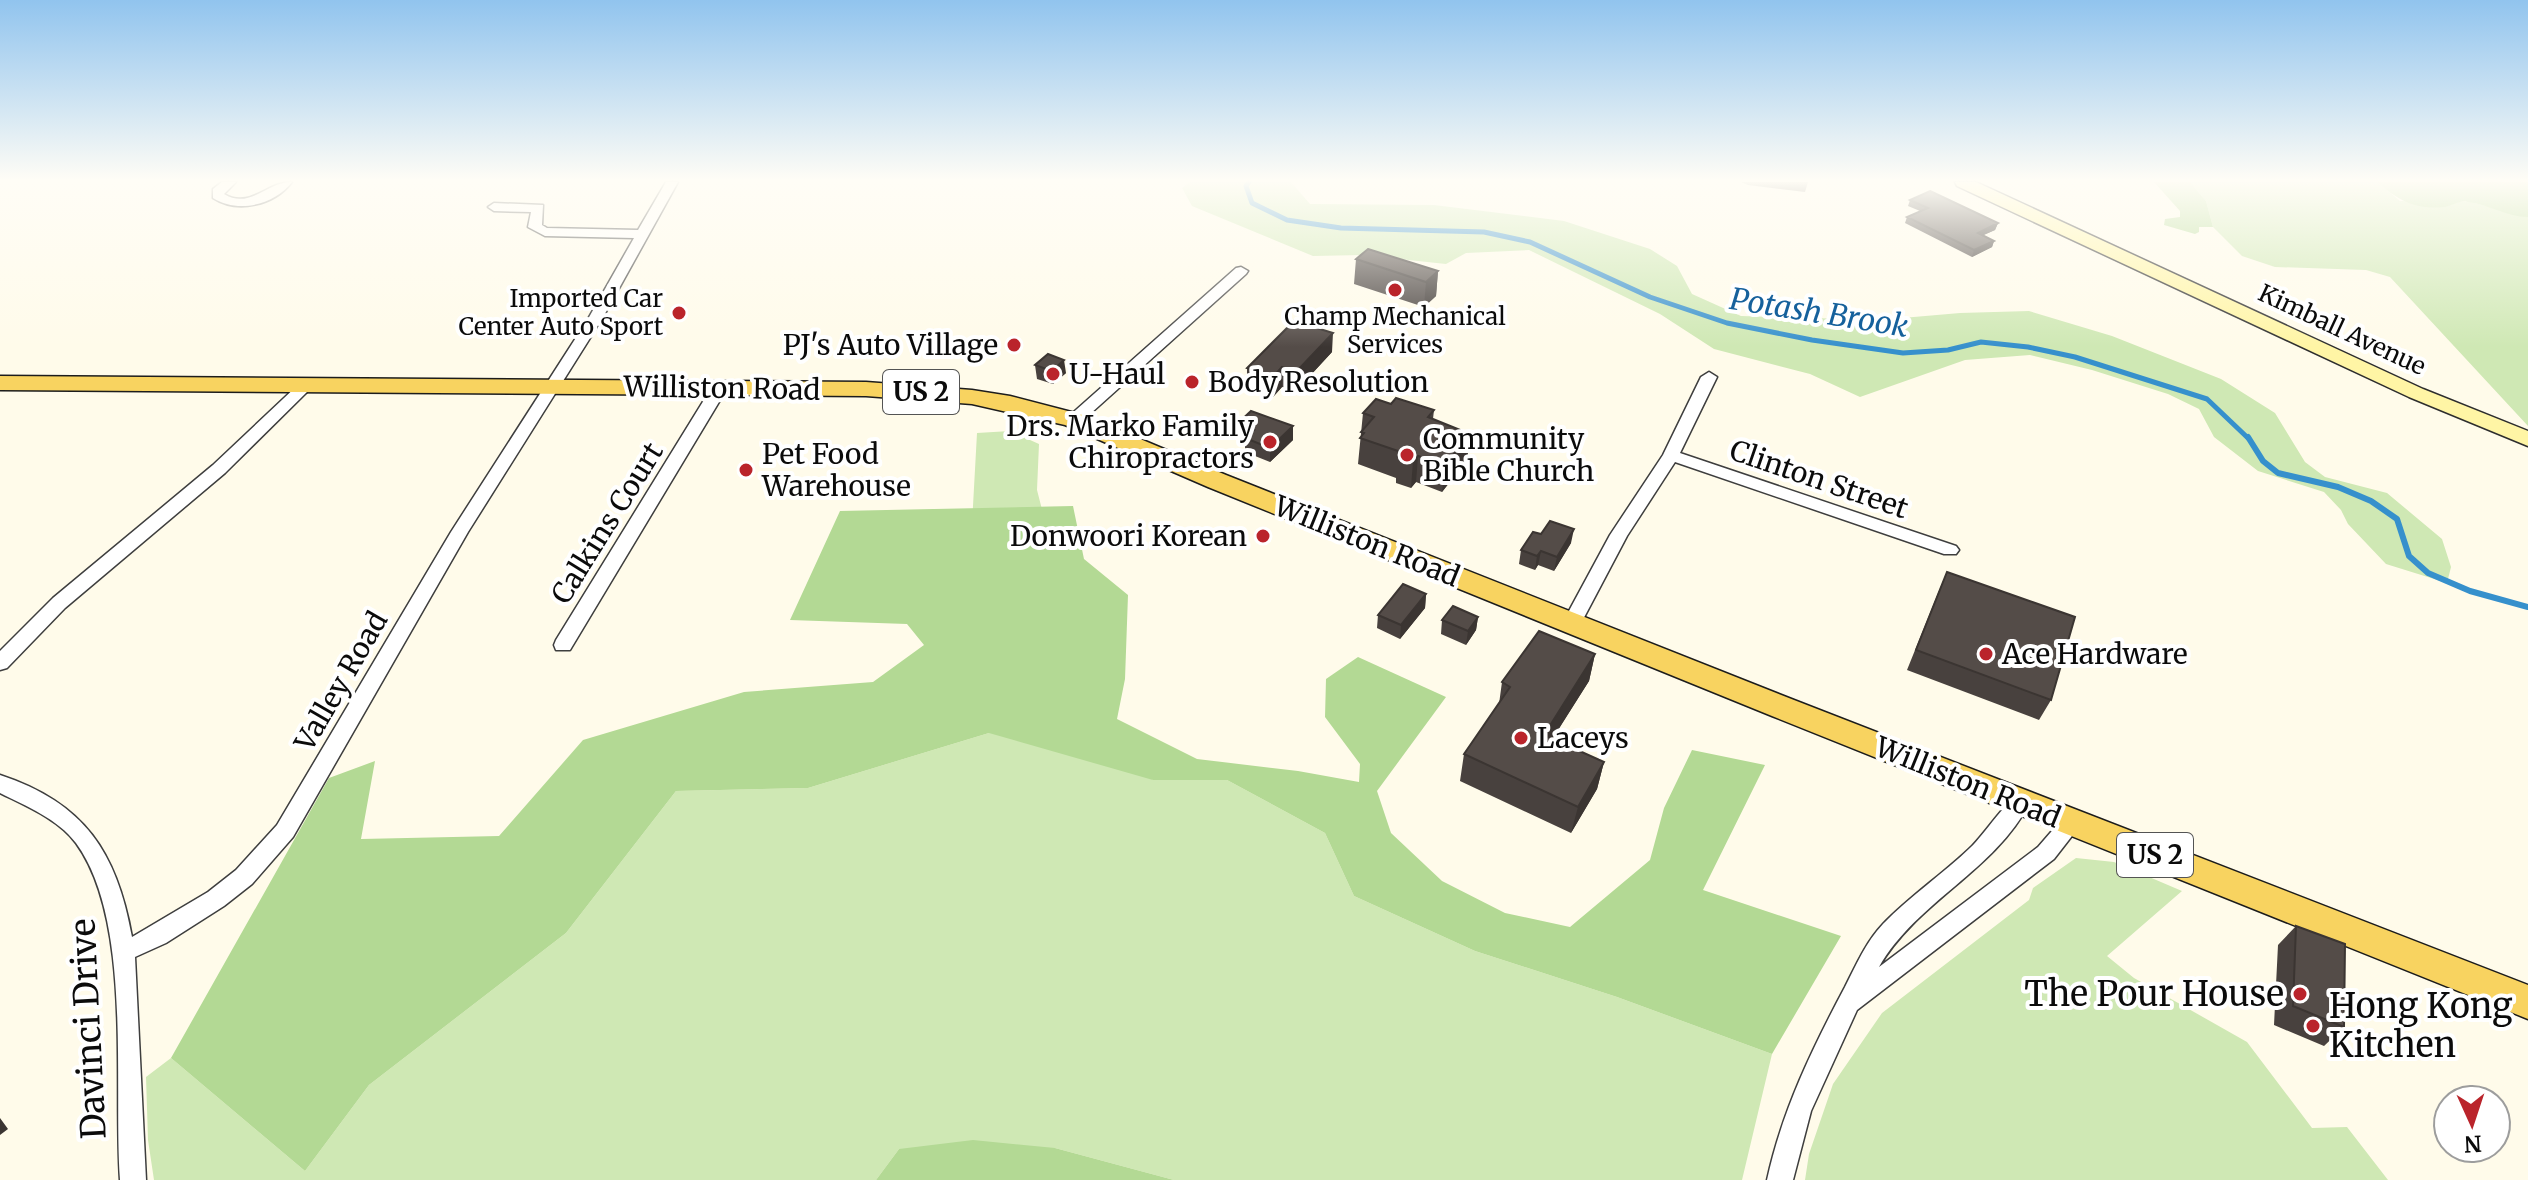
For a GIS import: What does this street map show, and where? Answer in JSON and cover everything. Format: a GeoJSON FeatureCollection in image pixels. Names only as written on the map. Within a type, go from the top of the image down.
{"type":"FeatureCollection","features":[{"type":"Feature","properties":{"kind":"main road","name":"Kimball Avenue"},"geometry":{"type":"LineString","coordinates":[[2081,237],[2402,387],[2528,439]]}},
{"type":"Feature","properties":{"kind":"main road","name":"Williston Road"},"geometry":{"type":"LineString","coordinates":[[0,383],[720,387],[947,394],[1010,403],[1074,420],[1217,481],[2071,823],[2528,1002]]}},
{"type":"Feature","properties":{"kind":"street","name":"Valley Road"},"geometry":{"type":"LineString","coordinates":[[123,952],[158,936],[216,899],[244,877],[285,831],[460,532],[595,319],[641,237]]}},
{"type":"Feature","properties":{"kind":"street"},"geometry":{"type":"LineString","coordinates":[[1074,420],[1241,271]]}},
{"type":"Feature","properties":{"kind":"street"},"geometry":{"type":"LineString","coordinates":[[1572,622],[1619,535],[1671,455],[1709,377]]}},
{"type":"Feature","properties":{"kind":"street"},"geometry":{"type":"LineString","coordinates":[[0,663],[59,603],[219,469],[305,386]]}},
{"type":"Feature","properties":{"kind":"street","name":"Calkins Court"},"geometry":{"type":"LineString","coordinates":[[563,645],[720,387]]}},
{"type":"Feature","properties":{"kind":"street","name":"Clinton Street"},"geometry":{"type":"LineString","coordinates":[[1671,455],[1950,550]]}},
{"type":"Feature","properties":{"kind":"street","name":"Davinci Drive"},"geometry":{"type":"LineString","coordinates":[[0,783],[63,819],[97,855],[113,895],[123,952],[133,1180]]}},
{"type":"Feature","properties":{"kind":"street"},"geometry":{"type":"LineString","coordinates":[[1780,1180],[1791,1127],[1809,1081],[1869,958],[1892,930],[1987,849],[2005,828],[2020,802]]}},
{"type":"Feature","properties":{"kind":"street"},"geometry":{"type":"LineString","coordinates":[[1849,1004],[2046,853],[2071,823]]}},
{"type":"Feature","properties":{"kind":"green space"},"geometry":{"type":"Polygon","coordinates":[[[1267,237],[1613,237],[1650,249],[1677,266],[1692,294],[1741,316],[1879,320],[2029,311],[2112,336],[2221,379],[2275,413],[2305,462],[2325,477],[2387,493],[2442,539],[2451,567],[2447,583],[2386,564],[2348,524],[2341,510],[2324,492],[2258,471],[2214,437],[2199,409],[2168,394],[2092,370],[2030,355],[1965,360],[1860,397],[1810,374],[1714,349],[1660,314],[1529,250],[1466,253],[1446,264],[1362,255],[1313,256],[1267,237]]]}},
{"type":"Feature","properties":{"kind":"green space"},"geometry":{"type":"Polygon","coordinates":[[[2223,237],[2528,237],[2528,426],[2390,277],[2366,270],[2275,267],[2242,256],[2223,237]]]}},
{"type":"Feature","properties":{"kind":"green space"},"geometry":{"type":"Polygon","coordinates":[[[1010,431],[1039,444],[1037,490],[1047,529],[1076,712],[1153,780],[1227,780],[1325,833],[1354,896],[1475,951],[1617,997],[1772,1054],[1742,1180],[1174,1180],[1055,1148],[899,1149],[876,1180],[154,1180],[148,1140],[146,1077],[171,1058],[305,1171],[369,1085],[566,933],[676,791],[808,788],[989,733],[972,524],[977,433],[1010,431]]]}},
{"type":"Feature","properties":{"kind":"green space"},"geometry":{"type":"Polygon","coordinates":[[[1073,506],[1084,559],[1128,595],[1125,679],[1117,719],[1197,759],[1359,782],[1360,764],[1325,717],[1326,679],[1358,657],[1446,697],[1377,791],[1391,833],[1442,881],[1505,913],[1570,927],[1650,860],[1664,808],[1692,750],[1765,765],[1703,890],[1841,936],[1772,1054],[1617,997],[1475,951],[1354,896],[1325,833],[1227,780],[1153,780],[989,733],[808,788],[676,791],[566,933],[369,1085],[305,1171],[171,1058],[329,778],[375,761],[361,839],[499,836],[583,740],[744,692],[873,682],[924,645],[907,624],[790,620],[840,511],[1073,506]]]}},
{"type":"Feature","properties":{"kind":"green space"},"geometry":{"type":"Polygon","coordinates":[[[2076,858],[2114,862],[2182,891],[2107,956],[2134,978],[2247,1042],[2312,1128],[2347,1127],[2388,1180],[1805,1180],[1809,1154],[1833,1084],[1882,1013],[2029,900],[2033,888],[2076,858]]]}},
{"type":"Feature","properties":{"kind":"green space"},"geometry":{"type":"Polygon","coordinates":[[[973,1140],[1055,1148],[1174,1180],[876,1180],[899,1149],[973,1140]]]}},
{"type":"Feature","properties":{"kind":"building"},"geometry":{"type":"Polygon","coordinates":[[[1948,237],[1986,237],[1994,241],[1974,250],[1948,237]]]}},
{"type":"Feature","properties":{"kind":"building"},"geometry":{"type":"Polygon","coordinates":[[[1368,249],[1438,271],[1426,282],[1356,259],[1368,249]]]}},
{"type":"Feature","properties":{"kind":"building"},"geometry":{"type":"Polygon","coordinates":[[[1294,321],[1333,333],[1296,372],[1282,367],[1273,377],[1247,368],[1294,321]]]}},
{"type":"Feature","properties":{"kind":"building"},"geometry":{"type":"Polygon","coordinates":[[[1048,354],[1064,360],[1052,371],[1035,365],[1048,354]]]}},
{"type":"Feature","properties":{"kind":"building"},"geometry":{"type":"Polygon","coordinates":[[[1396,398],[1434,410],[1428,417],[1470,434],[1445,465],[1418,456],[1413,461],[1398,456],[1401,452],[1360,438],[1364,433],[1361,432],[1374,417],[1363,413],[1376,399],[1391,404],[1396,398]]]}},
{"type":"Feature","properties":{"kind":"building"},"geometry":{"type":"Polygon","coordinates":[[[1251,411],[1293,426],[1270,448],[1245,438],[1254,430],[1237,424],[1251,411]]]}},
{"type":"Feature","properties":{"kind":"building"},"geometry":{"type":"Polygon","coordinates":[[[1550,521],[1574,529],[1557,557],[1541,551],[1537,556],[1521,550],[1533,532],[1541,534],[1550,521]]]}},
{"type":"Feature","properties":{"kind":"building","name":"Ace Hardware"},"geometry":{"type":"Polygon","coordinates":[[[1947,572],[2075,617],[2051,700],[1916,650],[1947,572]]]}},
{"type":"Feature","properties":{"kind":"building"},"geometry":{"type":"Polygon","coordinates":[[[1403,584],[1426,594],[1401,625],[1378,615],[1403,584]]]}},
{"type":"Feature","properties":{"kind":"building"},"geometry":{"type":"Polygon","coordinates":[[[1453,606],[1478,617],[1468,631],[1442,620],[1453,606]]]}},
{"type":"Feature","properties":{"kind":"building","name":"Laceys"},"geometry":{"type":"Polygon","coordinates":[[[1539,631],[1595,654],[1544,735],[1604,762],[1578,807],[1464,754],[1510,687],[1502,682],[1539,631]]]}},
{"type":"Feature","properties":{"kind":"building"},"geometry":{"type":"Polygon","coordinates":[[[2296,926],[2345,944],[2344,1027],[2293,1006],[2296,926]]]}},
{"type":"Feature","properties":{"kind":"waterway","name":"Potash Brook"},"geometry":{"type":"LineString","coordinates":[[1507,237],[1530,242],[1650,297],[1727,323],[1812,340],[1903,353],[1948,350],[1981,342],[2028,347],[2075,357],[2207,399],[2249,439]]}},
{"type":"Feature","properties":{"kind":"waterway","name":"Potash Brook"},"geometry":{"type":"LineString","coordinates":[[2248,437],[2263,461],[2278,473],[2338,487],[2371,501],[2397,519],[2409,556],[2428,573],[2470,591],[2528,607]]}},
{"type":"Feature","properties":{"kind":"place","name":"Champ Mechanical Services"},"geometry":{"type":"Point","coordinates":[1395,290]}},
{"type":"Feature","properties":{"kind":"place","name":"Imported Car Center Auto Sport"},"geometry":{"type":"Point","coordinates":[679,313]}},
{"type":"Feature","properties":{"kind":"place","name":"PJ's Auto Village"},"geometry":{"type":"Point","coordinates":[1014,345]}},
{"type":"Feature","properties":{"kind":"place","name":"U-Haul"},"geometry":{"type":"Point","coordinates":[1053,374]}},
{"type":"Feature","properties":{"kind":"place","name":"Body Resolution"},"geometry":{"type":"Point","coordinates":[1192,382]}},
{"type":"Feature","properties":{"kind":"place","name":"Drs. Marko Family Chiropractors"},"geometry":{"type":"Point","coordinates":[1270,442]}},
{"type":"Feature","properties":{"kind":"place","name":"Community Bible Church"},"geometry":{"type":"Point","coordinates":[1407,455]}},
{"type":"Feature","properties":{"kind":"place","name":"Pet Food Warehouse"},"geometry":{"type":"Point","coordinates":[746,470]}},
{"type":"Feature","properties":{"kind":"place","name":"Donwoori Korean"},"geometry":{"type":"Point","coordinates":[1263,536]}},
{"type":"Feature","properties":{"kind":"place","name":"Ace Hardware"},"geometry":{"type":"Point","coordinates":[1986,654]}},
{"type":"Feature","properties":{"kind":"place","name":"Laceys"},"geometry":{"type":"Point","coordinates":[1521,738]}},
{"type":"Feature","properties":{"kind":"place","name":"The Pour House"},"geometry":{"type":"Point","coordinates":[2300,994]}},
{"type":"Feature","properties":{"kind":"place","name":"Hong Kong Kitchen"},"geometry":{"type":"Point","coordinates":[2313,1026]}}]}
